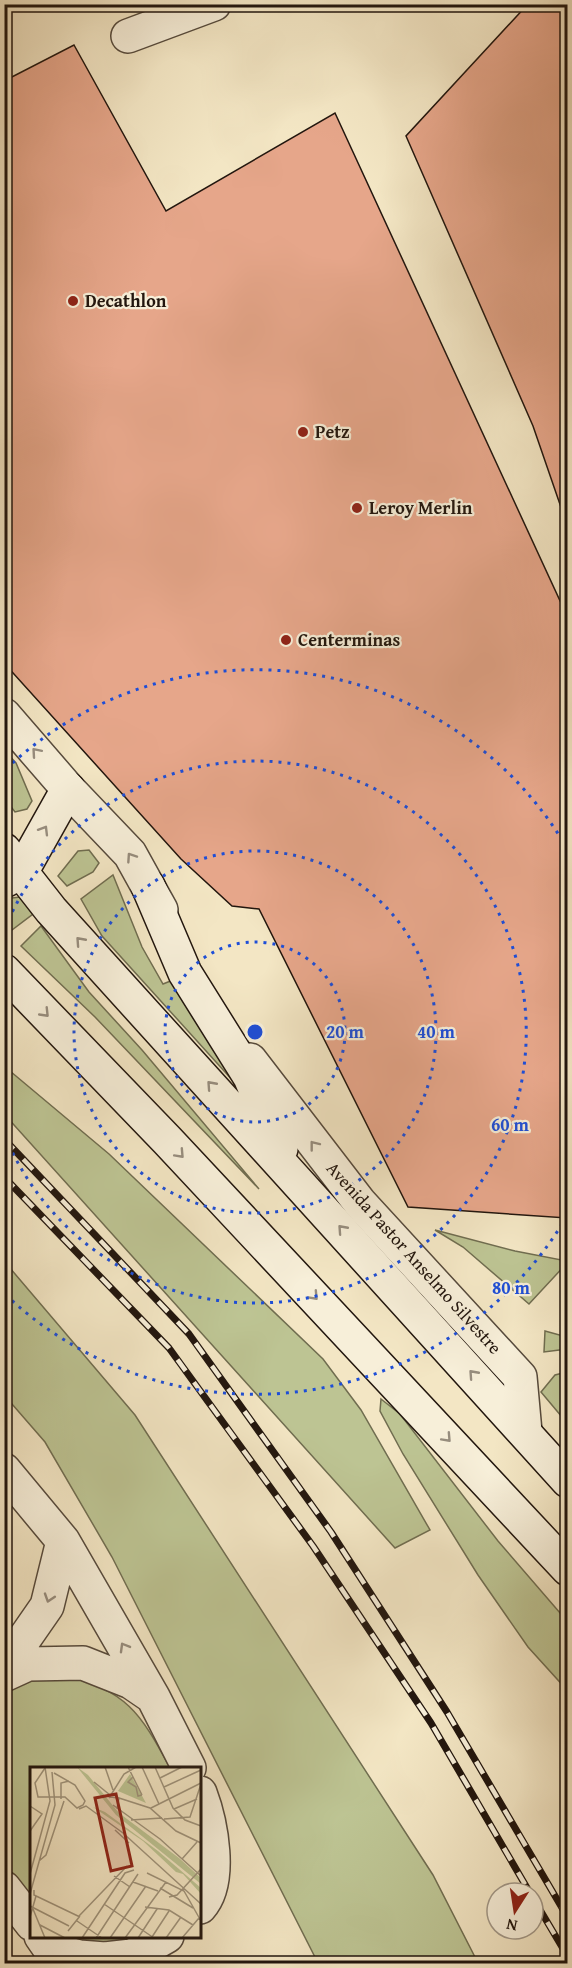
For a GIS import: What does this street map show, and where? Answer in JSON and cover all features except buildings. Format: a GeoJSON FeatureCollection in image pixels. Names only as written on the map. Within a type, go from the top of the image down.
{"type":"FeatureCollection","features":[{"type":"Feature","properties":{"kind":"main road"},"geometry":{"type":"LineString","coordinates":[[128,36],[214,4]]}},
{"type":"Feature","properties":{"kind":"main road","name":"Avenida Pastor Anselmo Silvestre"},"geometry":{"type":"LineString","coordinates":[[4,715],[68,789],[130,854],[209,996],[258,1072],[360,1203],[520,1377],[525,1432]]}},
{"type":"Feature","properties":{"kind":"main road"},"geometry":{"type":"LineString","coordinates":[[10,867],[68,789]]}},
{"type":"Feature","properties":{"kind":"main road","name":"Avenida Pastor Anselmo Silvestre"},"geometry":{"type":"LineString","coordinates":[[10,867],[293,1175],[567,1481]]}},
{"type":"Feature","properties":{"kind":"main road"},"geometry":{"type":"LineString","coordinates":[[148,886],[185,973],[250,1077],[293,1175]]}},
{"type":"Feature","properties":{"kind":"main road"},"geometry":{"type":"LineString","coordinates":[[4,971],[183,1157],[567,1569]]}},
{"type":"Feature","properties":{"kind":"main road"},"geometry":{"type":"LineString","coordinates":[[4,1470],[63,1541],[153,1697],[188,1767]]}},
{"type":"Feature","properties":{"kind":"main road"},"geometry":{"type":"LineString","coordinates":[[4,1668],[47,1606],[63,1541]]}},
{"type":"Feature","properties":{"kind":"main road"},"geometry":{"type":"LineString","coordinates":[[4,1676],[28,1664],[83,1663],[131,1682],[153,1697]]}},
{"type":"Feature","properties":{"kind":"main road"},"geometry":{"type":"LineString","coordinates":[[201,1797],[213,1852],[202,1907]]}},
{"type":"Feature","properties":{"kind":"main road"},"geometry":{"type":"LineString","coordinates":[[4,1888],[30,1924]]}},
{"type":"Feature","properties":{"kind":"main road"},"geometry":{"type":"LineString","coordinates":[[44,1943],[79,1957],[105,1959],[132,1956],[164,1938]]}},
{"type":"Feature","properties":{"kind":"main road"},"geometry":{"type":"LineString","coordinates":[[172,1964],[188,1938]]}},
{"type":"Feature","properties":{"kind":"green space"},"geometry":{"type":"Polygon","coordinates":[[[4,750],[16,763],[32,801],[27,809],[15,812],[5,799],[4,750]]]}},
{"type":"Feature","properties":{"kind":"green space"},"geometry":{"type":"Polygon","coordinates":[[[89,850],[99,863],[93,872],[67,886],[58,876],[78,851],[89,850]]]}},
{"type":"Feature","properties":{"kind":"green space"},"geometry":{"type":"Polygon","coordinates":[[[113,875],[142,947],[163,984],[173,980],[235,1083],[102,936],[81,899],[113,875]]]}},
{"type":"Feature","properties":{"kind":"green space"},"geometry":{"type":"Polygon","coordinates":[[[20,897],[33,914],[8,933],[5,929],[4,899],[20,897]]]}},
{"type":"Feature","properties":{"kind":"green space"},"geometry":{"type":"Polygon","coordinates":[[[41,926],[89,992],[142,1050],[259,1189],[95,1017],[21,946],[41,926]]]}},
{"type":"Feature","properties":{"kind":"green space"},"geometry":{"type":"Polygon","coordinates":[[[4,1066],[109,1154],[323,1359],[361,1410],[430,1530],[395,1548],[5,1115],[4,1066]]]}},
{"type":"Feature","properties":{"kind":"green space"},"geometry":{"type":"Polygon","coordinates":[[[435,1230],[515,1251],[567,1261],[567,1263],[529,1304],[463,1247],[435,1230]]]}},
{"type":"Feature","properties":{"kind":"green space"},"geometry":{"type":"Polygon","coordinates":[[[4,1261],[135,1415],[433,1875],[478,1963],[318,1963],[112,1557],[45,1442],[5,1396],[4,1261]]]}},
{"type":"Feature","properties":{"kind":"green space"},"geometry":{"type":"Polygon","coordinates":[[[545,1331],[567,1337],[567,1349],[544,1352],[545,1331]]]}},
{"type":"Feature","properties":{"kind":"green space"},"geometry":{"type":"Polygon","coordinates":[[[568,1372],[567,1423],[541,1392],[555,1375],[568,1372]]]}},
{"type":"Feature","properties":{"kind":"green space"},"geometry":{"type":"Polygon","coordinates":[[[381,1399],[400,1414],[498,1541],[567,1621],[567,1690],[528,1647],[478,1575],[403,1454],[380,1411],[381,1399]]]}},
{"type":"Feature","properties":{"kind":"green space"},"geometry":{"type":"Polygon","coordinates":[[[63,1675],[85,1681],[117,1697],[140,1718],[169,1767],[30,1767],[30,1902],[5,1865],[5,1689],[30,1677],[63,1675]]]}},
{"type":"Feature","properties":{"kind":"green space"},"geometry":{"type":"Polygon","coordinates":[[[64,1938],[141,1938],[95,1949],[64,1938]]]}},
{"type":"Feature","properties":{"kind":"railway"},"geometry":{"type":"LineString","coordinates":[[4,1139],[189,1334],[331,1532],[447,1712],[568,1918]]}},
{"type":"Feature","properties":{"kind":"railway"},"geometry":{"type":"LineString","coordinates":[[4,1177],[169,1348],[313,1546],[431,1723],[523,1881]]}},
{"type":"Feature","properties":{"kind":"railway"},"geometry":{"type":"LineString","coordinates":[[545,1918],[568,1957]]}},
{"type":"Feature","properties":{"kind":"place","name":"Decathlon"},"geometry":{"type":"Point","coordinates":[73,301]}},
{"type":"Feature","properties":{"kind":"place","name":"Petz"},"geometry":{"type":"Point","coordinates":[303,432]}},
{"type":"Feature","properties":{"kind":"place","name":"Leroy Merlin"},"geometry":{"type":"Point","coordinates":[357,508]}},
{"type":"Feature","properties":{"kind":"place","name":"Centerminas"},"geometry":{"type":"Point","coordinates":[286,640]}}]}
